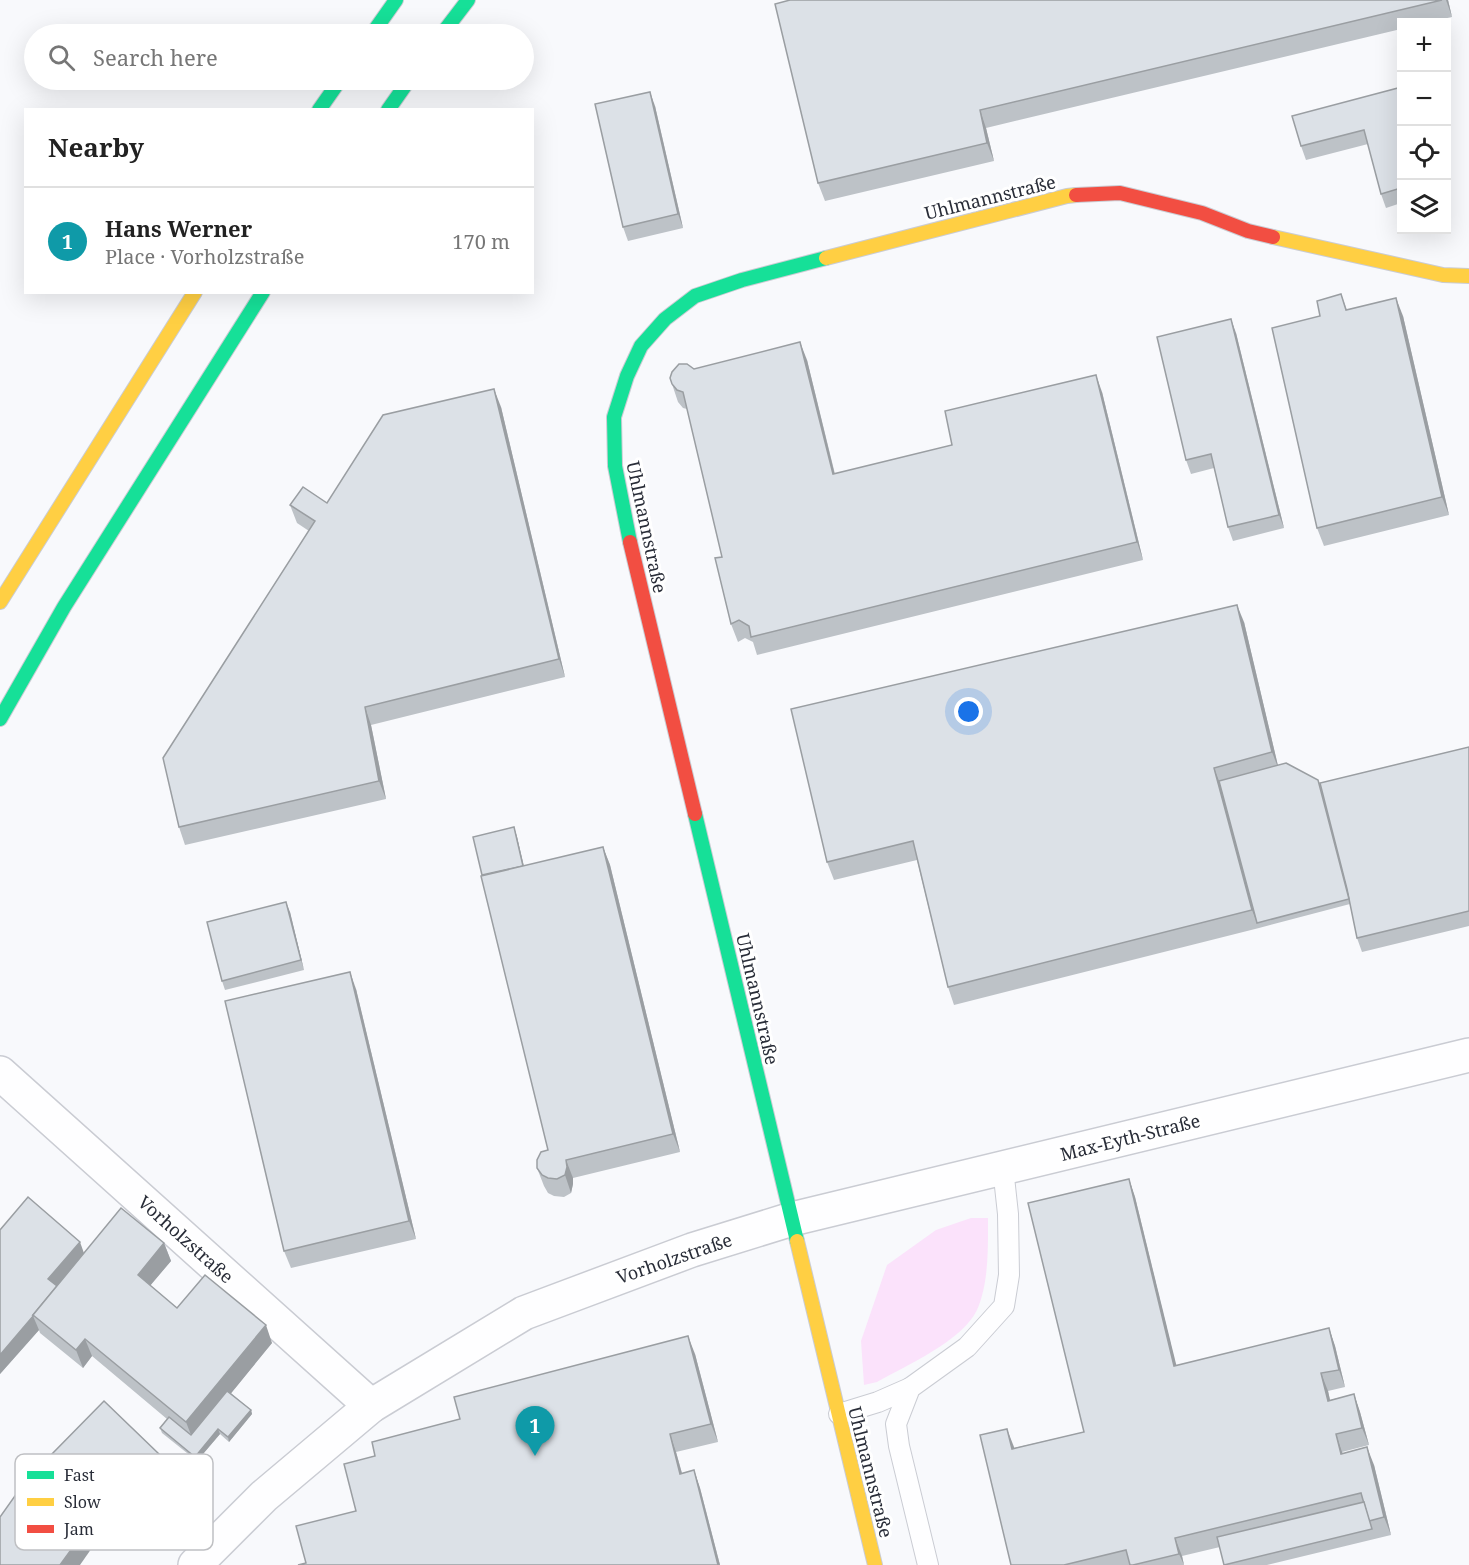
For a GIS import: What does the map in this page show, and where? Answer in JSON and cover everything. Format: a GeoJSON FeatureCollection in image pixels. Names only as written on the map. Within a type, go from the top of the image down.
{"type":"FeatureCollection","features":[{"type":"Feature","properties":{"kind":"main road"},"geometry":{"type":"LineString","coordinates":[[379,24],[396,0]]}},
{"type":"Feature","properties":{"kind":"main road"},"geometry":{"type":"LineString","coordinates":[[450,24],[468,0]]}},
{"type":"Feature","properties":{"kind":"main road"},"geometry":{"type":"LineString","coordinates":[[320,108],[333,90]]}},
{"type":"Feature","properties":{"kind":"main road"},"geometry":{"type":"LineString","coordinates":[[389,108],[402,90]]}},
{"type":"Feature","properties":{"kind":"main road","name":"Uhlmannstraße"},"geometry":{"type":"LineString","coordinates":[[875,1565],[624,516],[615,466],[614,417],[627,376],[641,346],[665,319],[695,296],[742,280],[1067,196],[1120,193],[1202,213],[1248,231],[1443,275],[1469,276]]}},
{"type":"Feature","properties":{"kind":"main road"},"geometry":{"type":"LineString","coordinates":[[0,602],[194,294]]}},
{"type":"Feature","properties":{"kind":"main road"},"geometry":{"type":"LineString","coordinates":[[0,719],[64,607],[262,294]]}},
{"type":"Feature","properties":{"kind":"street","name":"Max-Eyth-Straße"},"geometry":{"type":"LineString","coordinates":[[792,1219],[1469,1055]]}},
{"type":"Feature","properties":{"kind":"street","name":"Vorholzstraße"},"geometry":{"type":"LineString","coordinates":[[0,1073],[371,1406]]}},
{"type":"Feature","properties":{"kind":"street","name":"Vorholzstraße"},"geometry":{"type":"LineString","coordinates":[[213,1547],[264,1496],[371,1406],[524,1313],[692,1250],[792,1219]]}},
{"type":"Feature","properties":{"kind":"street","name":"Vorholzstraße"},"geometry":{"type":"LineString","coordinates":[[195,1565],[210,1550]]}},
{"type":"Feature","properties":{"kind":"lane"},"geometry":{"type":"LineString","coordinates":[[839,1414],[878,1402],[910,1388],[967,1347],[1004,1306],[1009,1275],[1008,1214],[1003,1168]]}},
{"type":"Feature","properties":{"kind":"lane"},"geometry":{"type":"LineString","coordinates":[[910,1388],[896,1424],[899,1446],[928,1565]]}},
{"type":"Feature","properties":{"kind":"shaded area"},"geometry":{"type":"Polygon","coordinates":[[[971,1218],[988,1218],[988,1253],[984,1288],[977,1310],[970,1321],[947,1342],[933,1351],[877,1382],[864,1385],[861,1341],[887,1265],[936,1230],[971,1218]]]}},
{"type":"Feature","properties":{"kind":"building"},"geometry":{"type":"Polygon","coordinates":[[[790,0],[1442,0],[980,110],[987,143],[818,183],[775,4],[790,0]]]}},
{"type":"Feature","properties":{"kind":"building"},"geometry":{"type":"Polygon","coordinates":[[[1397,88],[1397,189],[1381,194],[1364,130],[1301,146],[1292,116],[1397,88]]]}},
{"type":"Feature","properties":{"kind":"building"},"geometry":{"type":"Polygon","coordinates":[[[650,92],[678,214],[623,227],[595,104],[650,92]]]}},
{"type":"Feature","properties":{"kind":"building"},"geometry":{"type":"Polygon","coordinates":[[[1341,294],[1346,310],[1396,298],[1442,497],[1317,528],[1272,328],[1320,316],[1317,301],[1341,294]]]}},
{"type":"Feature","properties":{"kind":"building"},"geometry":{"type":"Polygon","coordinates":[[[1231,319],[1279,515],[1228,527],[1211,454],[1186,460],[1157,337],[1231,319]]]}},
{"type":"Feature","properties":{"kind":"building"},"geometry":{"type":"Polygon","coordinates":[[[800,342],[833,474],[952,445],[945,411],[1096,375],[1137,542],[751,637],[749,626],[739,620],[731,624],[715,558],[722,557],[683,392],[677,390],[670,378],[679,364],[687,364],[694,369],[800,342]]]}},
{"type":"Feature","properties":{"kind":"building"},"geometry":{"type":"Polygon","coordinates":[[[494,389],[559,659],[365,707],[379,781],[179,827],[163,758],[315,521],[290,505],[303,487],[327,503],[383,415],[494,389]]]}},
{"type":"Feature","properties":{"kind":"building"},"geometry":{"type":"Polygon","coordinates":[[[1237,605],[1272,752],[1214,768],[1252,910],[948,987],[913,841],[827,862],[791,709],[1237,605]]]}},
{"type":"Feature","properties":{"kind":"building"},"geometry":{"type":"Polygon","coordinates":[[[1469,747],[1469,911],[1357,938],[1320,783],[1469,747]]]}},
{"type":"Feature","properties":{"kind":"building"},"geometry":{"type":"Polygon","coordinates":[[[1286,763],[1318,780],[1349,899],[1257,923],[1219,781],[1286,763]]]}},
{"type":"Feature","properties":{"kind":"building"},"geometry":{"type":"Polygon","coordinates":[[[514,827],[523,866],[482,875],[473,837],[514,827]]]}},
{"type":"Feature","properties":{"kind":"building"},"geometry":{"type":"Polygon","coordinates":[[[603,847],[673,1134],[566,1160],[565,1175],[557,1179],[548,1178],[542,1175],[537,1168],[537,1160],[541,1152],[548,1150],[481,876],[603,847]]]}},
{"type":"Feature","properties":{"kind":"building"},"geometry":{"type":"Polygon","coordinates":[[[286,902],[301,960],[222,981],[207,922],[286,902]]]}},
{"type":"Feature","properties":{"kind":"building"},"geometry":{"type":"Polygon","coordinates":[[[350,972],[409,1221],[284,1251],[225,1001],[350,972]]]}},
{"type":"Feature","properties":{"kind":"building"},"geometry":{"type":"Polygon","coordinates":[[[1129,1179],[1174,1366],[1329,1328],[1339,1370],[1321,1373],[1328,1401],[1354,1394],[1362,1428],[1336,1434],[1341,1454],[1367,1447],[1384,1517],[1369,1521],[1361,1493],[1175,1538],[1179,1554],[1133,1565],[1130,1565],[1126,1550],[1064,1565],[1011,1565],[980,1435],[1007,1429],[1012,1449],[1084,1432],[1028,1203],[1129,1179]]]}},
{"type":"Feature","properties":{"kind":"building"},"geometry":{"type":"Polygon","coordinates":[[[28,1197],[80,1242],[48,1279],[57,1286],[0,1355],[0,1230],[28,1197]]]}},
{"type":"Feature","properties":{"kind":"building"},"geometry":{"type":"Polygon","coordinates":[[[121,1208],[164,1243],[138,1275],[177,1308],[205,1275],[266,1325],[186,1422],[85,1339],[76,1350],[33,1315],[121,1208]]]}},
{"type":"Feature","properties":{"kind":"building"},"geometry":{"type":"Polygon","coordinates":[[[688,1336],[711,1424],[670,1434],[680,1474],[694,1470],[718,1565],[298,1565],[306,1563],[296,1526],[356,1511],[344,1464],[375,1456],[372,1442],[460,1419],[454,1397],[688,1336]]]}},
{"type":"Feature","properties":{"kind":"building"},"geometry":{"type":"Polygon","coordinates":[[[227,1391],[251,1410],[228,1437],[218,1429],[197,1454],[191,1454],[160,1428],[169,1417],[191,1435],[227,1391]]]}},
{"type":"Feature","properties":{"kind":"building"},"geometry":{"type":"Polygon","coordinates":[[[104,1401],[159,1454],[52,1454],[104,1401]]]}},
{"type":"Feature","properties":{"kind":"building"},"geometry":{"type":"Polygon","coordinates":[[[15,1496],[15,1550],[71,1550],[60,1565],[0,1565],[0,1517],[15,1496]]]}},
{"type":"Feature","properties":{"kind":"building"},"geometry":{"type":"Polygon","coordinates":[[[1364,1502],[1372,1529],[1224,1565],[1217,1537],[1364,1502]]]}},
{"type":"Feature","properties":{"kind":"traffic: fast"},"geometry":{"type":"LineString","coordinates":[[379,24],[396,0]]}},
{"type":"Feature","properties":{"kind":"traffic: fast"},"geometry":{"type":"LineString","coordinates":[[450,24],[468,0]]}},
{"type":"Feature","properties":{"kind":"traffic: fast"},"geometry":{"type":"LineString","coordinates":[[320,108],[333,90]]}},
{"type":"Feature","properties":{"kind":"traffic: fast"},"geometry":{"type":"LineString","coordinates":[[389,108],[402,90]]}},
{"type":"Feature","properties":{"kind":"traffic: fast"},"geometry":{"type":"LineString","coordinates":[[630,542],[615,466],[614,417],[627,376],[641,346],[665,319],[695,296],[742,280],[826,258]]}},
{"type":"Feature","properties":{"kind":"traffic: fast"},"geometry":{"type":"LineString","coordinates":[[0,719],[64,607],[262,294]]}},
{"type":"Feature","properties":{"kind":"traffic: fast"},"geometry":{"type":"LineString","coordinates":[[695,814],[797,1241]]}},
{"type":"Feature","properties":{"kind":"traffic: slow"},"geometry":{"type":"LineString","coordinates":[[826,258],[1076,195]]}},
{"type":"Feature","properties":{"kind":"traffic: slow"},"geometry":{"type":"LineString","coordinates":[[1273,237],[1443,275],[1469,276]]}},
{"type":"Feature","properties":{"kind":"traffic: slow"},"geometry":{"type":"LineString","coordinates":[[0,602],[194,294]]}},
{"type":"Feature","properties":{"kind":"traffic: slow"},"geometry":{"type":"LineString","coordinates":[[797,1241],[875,1565]]}},
{"type":"Feature","properties":{"kind":"traffic: jam"},"geometry":{"type":"LineString","coordinates":[[1076,195],[1120,193],[1202,213],[1248,231],[1273,237]]}},
{"type":"Feature","properties":{"kind":"traffic: jam"},"geometry":{"type":"LineString","coordinates":[[630,542],[695,814]]}},
{"type":"Feature","properties":{"kind":"place","name":"Hans Werner"},"geometry":{"type":"Point","coordinates":[535,1456]}}]}
